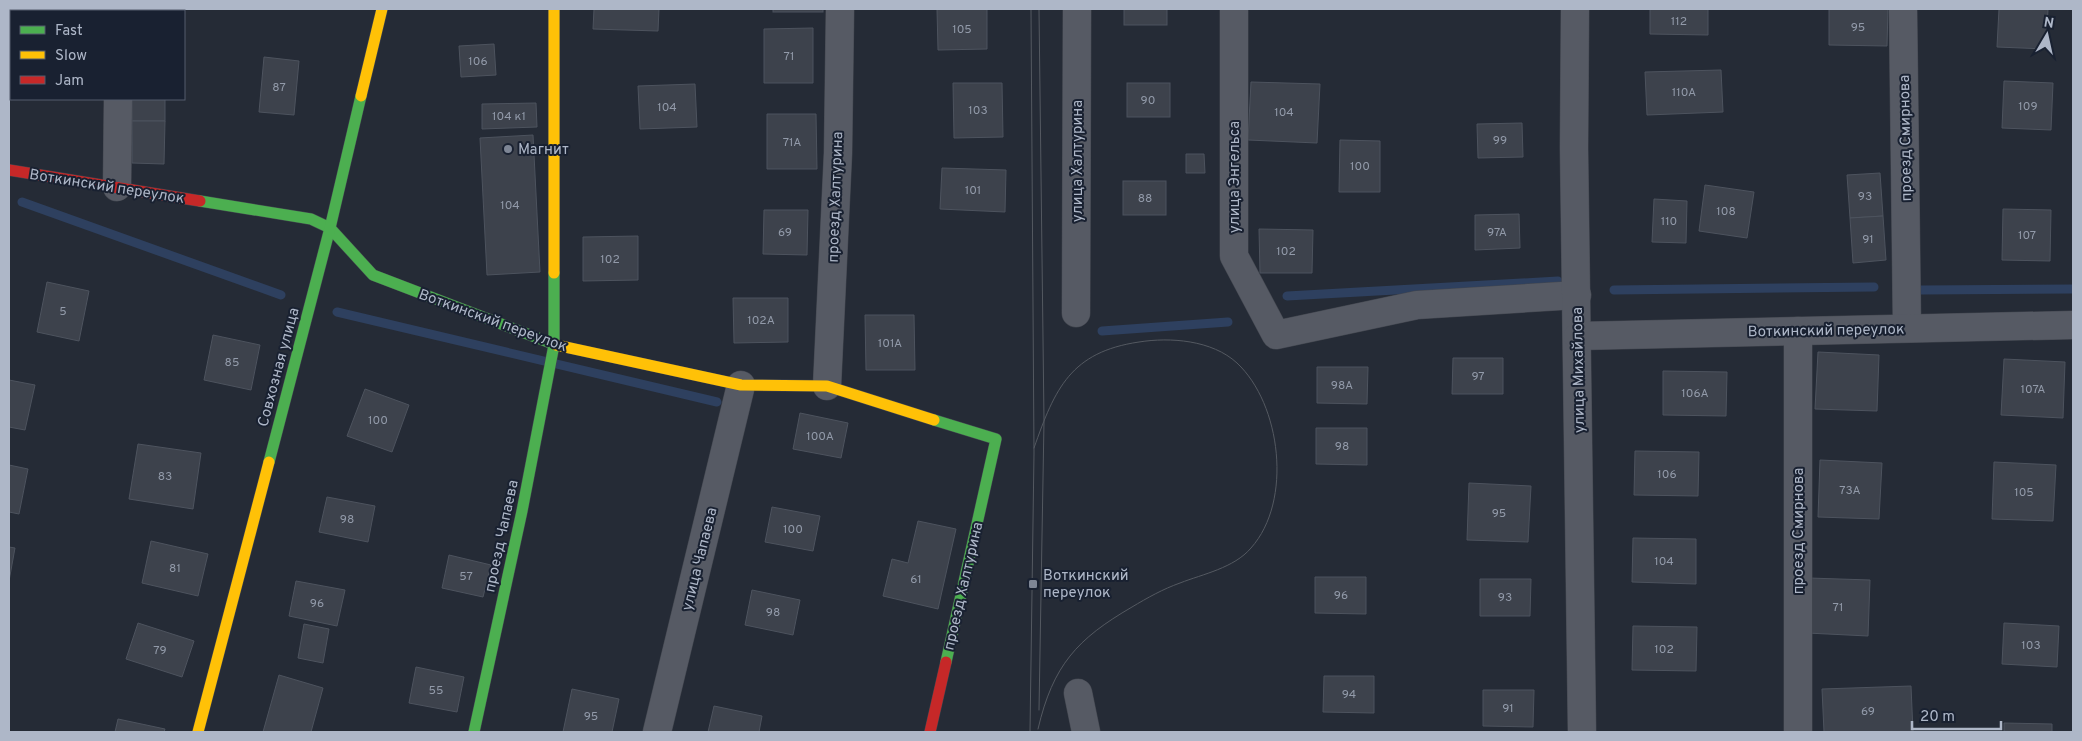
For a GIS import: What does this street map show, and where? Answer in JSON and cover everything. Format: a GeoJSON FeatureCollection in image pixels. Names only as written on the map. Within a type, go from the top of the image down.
{"type":"FeatureCollection","features":[{"type":"Feature","properties":{"kind":"street","name":"Совхозная улица"},"geometry":{"type":"LineString","coordinates":[[198,732],[330,228],[382,9]]}},
{"type":"Feature","properties":{"kind":"street"},"geometry":{"type":"LineString","coordinates":[[554,9],[554,345]]}},
{"type":"Feature","properties":{"kind":"street","name":"проезд Халтурина"},"geometry":{"type":"LineString","coordinates":[[827,386],[838,153],[840,9]]}},
{"type":"Feature","properties":{"kind":"street","name":"улица Халтурина"},"geometry":{"type":"LineString","coordinates":[[1076,313],[1077,9]]}},
{"type":"Feature","properties":{"kind":"street","name":"улица Энгельса"},"geometry":{"type":"LineString","coordinates":[[1234,9],[1234,256],[1276,335],[1417,305],[1577,295]]}},
{"type":"Feature","properties":{"kind":"street","name":"улица Михайлова"},"geometry":{"type":"LineString","coordinates":[[1575,9],[1574,148],[1582,732]]}},
{"type":"Feature","properties":{"kind":"street","name":"проезд Смирнова"},"geometry":{"type":"LineString","coordinates":[[1903,9],[1907,328]]}},
{"type":"Feature","properties":{"kind":"street"},"geometry":{"type":"LineString","coordinates":[[117,187],[118,100]]}},
{"type":"Feature","properties":{"kind":"street","name":"Воткинский переулок"},"geometry":{"type":"LineString","coordinates":[[9,170],[310,219],[330,228],[373,275],[554,345],[741,385],[827,386],[996,439]]}},
{"type":"Feature","properties":{"kind":"street","name":"Воткинский переулок"},"geometry":{"type":"LineString","coordinates":[[1578,336],[2073,325]]}},
{"type":"Feature","properties":{"kind":"street","name":"проезд Смирнова"},"geometry":{"type":"LineString","coordinates":[[1798,331],[1798,732]]}},
{"type":"Feature","properties":{"kind":"street","name":"проезд Чапаева"},"geometry":{"type":"LineString","coordinates":[[474,732],[522,511],[554,345]]}},
{"type":"Feature","properties":{"kind":"street","name":"улица Чапаева"},"geometry":{"type":"LineString","coordinates":[[657,732],[741,385]]}},
{"type":"Feature","properties":{"kind":"street","name":"проезд Халтурина"},"geometry":{"type":"LineString","coordinates":[[930,732],[996,439]]}},
{"type":"Feature","properties":{"kind":"street"},"geometry":{"type":"LineString","coordinates":[[1078,693],[1086,732]]}},
{"type":"Feature","properties":{"kind":"building"},"geometry":{"type":"Polygon","coordinates":[[[594,9],[659,9],[658,31],[593,29],[594,9]]]}},
{"type":"Feature","properties":{"kind":"building"},"geometry":{"type":"Polygon","coordinates":[[[773,9],[823,9],[823,12],[773,12],[773,9]]]}},
{"type":"Feature","properties":{"kind":"building"},"geometry":{"type":"Polygon","coordinates":[[[937,9],[987,9],[987,49],[938,50],[937,9]]]}},
{"type":"Feature","properties":{"kind":"building"},"geometry":{"type":"Polygon","coordinates":[[[1124,9],[1167,9],[1167,25],[1124,25],[1124,9]]]}},
{"type":"Feature","properties":{"kind":"building"},"geometry":{"type":"Polygon","coordinates":[[[1650,9],[1708,9],[1708,35],[1650,34],[1650,9]]]}},
{"type":"Feature","properties":{"kind":"building"},"geometry":{"type":"Polygon","coordinates":[[[1829,9],[1888,9],[1887,46],[1829,45],[1829,9]]]}},
{"type":"Feature","properties":{"kind":"building"},"geometry":{"type":"Polygon","coordinates":[[[1999,9],[2048,9],[2046,49],[1997,47],[1999,9]]]}},
{"type":"Feature","properties":{"kind":"building"},"geometry":{"type":"Polygon","coordinates":[[[813,28],[813,83],[764,83],[764,29],[813,28]]]}},
{"type":"Feature","properties":{"kind":"building"},"geometry":{"type":"Polygon","coordinates":[[[494,44],[496,75],[461,77],[459,46],[494,44]]]}},
{"type":"Feature","properties":{"kind":"building"},"geometry":{"type":"Polygon","coordinates":[[[9,50],[10,50],[10,94],[9,50]]]}},
{"type":"Feature","properties":{"kind":"building"},"geometry":{"type":"Polygon","coordinates":[[[264,57],[299,61],[294,115],[259,112],[264,57]]]}},
{"type":"Feature","properties":{"kind":"building"},"geometry":{"type":"Polygon","coordinates":[[[1721,70],[1723,112],[1647,115],[1645,72],[1721,70]]]}},
{"type":"Feature","properties":{"kind":"building"},"geometry":{"type":"Polygon","coordinates":[[[2004,81],[2053,83],[2051,130],[2002,128],[2004,81]]]}},
{"type":"Feature","properties":{"kind":"building"},"geometry":{"type":"Polygon","coordinates":[[[1251,82],[1320,84],[1317,143],[1248,140],[1251,82]]]}},
{"type":"Feature","properties":{"kind":"building"},"geometry":{"type":"Polygon","coordinates":[[[953,83],[1002,83],[1003,137],[954,138],[953,83]]]}},
{"type":"Feature","properties":{"kind":"building"},"geometry":{"type":"Polygon","coordinates":[[[1127,83],[1170,83],[1170,117],[1127,117],[1127,83]]]}},
{"type":"Feature","properties":{"kind":"building"},"geometry":{"type":"Polygon","coordinates":[[[695,84],[697,127],[640,129],[638,86],[695,84]]]}},
{"type":"Feature","properties":{"kind":"building"},"geometry":{"type":"Polygon","coordinates":[[[132,100],[165,100],[165,121],[132,121],[132,100]]]}},
{"type":"Feature","properties":{"kind":"building"},"geometry":{"type":"Polygon","coordinates":[[[536,103],[537,127],[482,129],[482,104],[536,103]]]}},
{"type":"Feature","properties":{"kind":"building"},"geometry":{"type":"Polygon","coordinates":[[[767,114],[816,114],[817,169],[767,169],[767,114]]]}},
{"type":"Feature","properties":{"kind":"building"},"geometry":{"type":"Polygon","coordinates":[[[132,121],[165,121],[164,164],[132,163],[132,121]]]}},
{"type":"Feature","properties":{"kind":"building"},"geometry":{"type":"Polygon","coordinates":[[[1522,123],[1523,157],[1478,158],[1477,124],[1522,123]]]}},
{"type":"Feature","properties":{"kind":"building"},"geometry":{"type":"Polygon","coordinates":[[[533,135],[540,272],[487,275],[480,138],[533,135]]]}},
{"type":"Feature","properties":{"kind":"building"},"geometry":{"type":"Polygon","coordinates":[[[1340,140],[1380,141],[1380,192],[1339,192],[1340,140]]]}},
{"type":"Feature","properties":{"kind":"building"},"geometry":{"type":"Polygon","coordinates":[[[1186,154],[1204,154],[1205,173],[1186,173],[1186,154]]]}},
{"type":"Feature","properties":{"kind":"building"},"geometry":{"type":"Polygon","coordinates":[[[942,168],[1006,170],[1005,212],[940,209],[942,168]]]}},
{"type":"Feature","properties":{"kind":"building"},"geometry":{"type":"Polygon","coordinates":[[[1880,173],[1883,216],[1850,218],[1847,175],[1880,173]]]}},
{"type":"Feature","properties":{"kind":"building"},"geometry":{"type":"Polygon","coordinates":[[[1123,181],[1166,181],[1166,215],[1123,215],[1123,181]]]}},
{"type":"Feature","properties":{"kind":"building"},"geometry":{"type":"Polygon","coordinates":[[[1705,185],[1754,192],[1747,238],[1699,231],[1705,185]]]}},
{"type":"Feature","properties":{"kind":"building"},"geometry":{"type":"Polygon","coordinates":[[[1654,199],[1687,201],[1686,243],[1652,242],[1654,199]]]}},
{"type":"Feature","properties":{"kind":"building"},"geometry":{"type":"Polygon","coordinates":[[[2003,209],[2051,210],[2050,261],[2002,260],[2003,209]]]}},
{"type":"Feature","properties":{"kind":"building"},"geometry":{"type":"Polygon","coordinates":[[[764,210],[808,210],[807,255],[763,254],[764,210]]]}},
{"type":"Feature","properties":{"kind":"building"},"geometry":{"type":"Polygon","coordinates":[[[1519,214],[1520,248],[1475,250],[1475,215],[1519,214]]]}},
{"type":"Feature","properties":{"kind":"building"},"geometry":{"type":"Polygon","coordinates":[[[1883,216],[1886,260],[1853,263],[1850,218],[1883,216]]]}},
{"type":"Feature","properties":{"kind":"building"},"geometry":{"type":"Polygon","coordinates":[[[1259,229],[1313,230],[1312,273],[1260,273],[1259,229]]]}},
{"type":"Feature","properties":{"kind":"building"},"geometry":{"type":"Polygon","coordinates":[[[638,236],[638,280],[583,281],[583,237],[638,236]]]}},
{"type":"Feature","properties":{"kind":"building"},"geometry":{"type":"Polygon","coordinates":[[[47,282],[89,291],[79,341],[37,332],[47,282]]]}},
{"type":"Feature","properties":{"kind":"building"},"geometry":{"type":"Polygon","coordinates":[[[733,298],[788,298],[788,342],[734,343],[733,298]]]}},
{"type":"Feature","properties":{"kind":"building"},"geometry":{"type":"Polygon","coordinates":[[[865,315],[914,315],[915,370],[866,370],[865,315]]]}},
{"type":"Feature","properties":{"kind":"building"},"geometry":{"type":"Polygon","coordinates":[[[213,335],[260,345],[251,390],[204,380],[213,335]]]}},
{"type":"Feature","properties":{"kind":"building"},"geometry":{"type":"Polygon","coordinates":[[[1818,352],[1879,355],[1877,411],[1815,409],[1818,352]]]}},
{"type":"Feature","properties":{"kind":"building"},"geometry":{"type":"Polygon","coordinates":[[[1453,358],[1503,358],[1503,394],[1452,394],[1453,358]]]}},
{"type":"Feature","properties":{"kind":"building"},"geometry":{"type":"Polygon","coordinates":[[[2004,359],[2065,362],[2063,418],[2001,415],[2004,359]]]}},
{"type":"Feature","properties":{"kind":"building"},"geometry":{"type":"Polygon","coordinates":[[[1317,367],[1368,367],[1367,404],[1317,403],[1317,367]]]}},
{"type":"Feature","properties":{"kind":"building"},"geometry":{"type":"Polygon","coordinates":[[[1663,371],[1727,372],[1726,416],[1663,415],[1663,371]]]}},
{"type":"Feature","properties":{"kind":"building"},"geometry":{"type":"Polygon","coordinates":[[[9,380],[35,385],[25,430],[9,427],[9,380]]]}},
{"type":"Feature","properties":{"kind":"building"},"geometry":{"type":"Polygon","coordinates":[[[365,389],[409,405],[392,452],[347,436],[365,389]]]}},
{"type":"Feature","properties":{"kind":"building"},"geometry":{"type":"Polygon","coordinates":[[[800,413],[848,423],[841,458],[793,449],[800,413]]]}},
{"type":"Feature","properties":{"kind":"building"},"geometry":{"type":"Polygon","coordinates":[[[1316,428],[1367,428],[1367,465],[1316,464],[1316,428]]]}},
{"type":"Feature","properties":{"kind":"building"},"geometry":{"type":"Polygon","coordinates":[[[138,444],[201,453],[193,509],[129,499],[138,444]]]}},
{"type":"Feature","properties":{"kind":"building"},"geometry":{"type":"Polygon","coordinates":[[[1635,451],[1699,452],[1698,496],[1634,495],[1635,451]]]}},
{"type":"Feature","properties":{"kind":"building"},"geometry":{"type":"Polygon","coordinates":[[[1820,460],[1882,463],[1879,519],[1818,517],[1820,460]]]}},
{"type":"Feature","properties":{"kind":"building"},"geometry":{"type":"Polygon","coordinates":[[[1994,462],[2056,465],[2053,521],[1992,519],[1994,462]]]}},
{"type":"Feature","properties":{"kind":"building"},"geometry":{"type":"Polygon","coordinates":[[[9,465],[28,469],[19,514],[9,512],[9,465]]]}},
{"type":"Feature","properties":{"kind":"building"},"geometry":{"type":"Polygon","coordinates":[[[1469,483],[1531,486],[1528,542],[1467,540],[1469,483]]]}},
{"type":"Feature","properties":{"kind":"building"},"geometry":{"type":"Polygon","coordinates":[[[327,497],[375,506],[368,542],[319,532],[327,497]]]}},
{"type":"Feature","properties":{"kind":"building"},"geometry":{"type":"Polygon","coordinates":[[[772,507],[820,516],[813,551],[765,542],[772,507]]]}},
{"type":"Feature","properties":{"kind":"building"},"geometry":{"type":"Polygon","coordinates":[[[918,521],[956,529],[938,609],[883,596],[892,559],[908,563],[918,521]]]}},
{"type":"Feature","properties":{"kind":"building"},"geometry":{"type":"Polygon","coordinates":[[[1633,538],[1696,539],[1696,584],[1632,582],[1633,538]]]}},
{"type":"Feature","properties":{"kind":"building"},"geometry":{"type":"Polygon","coordinates":[[[151,541],[208,554],[198,596],[142,583],[151,541]]]}},
{"type":"Feature","properties":{"kind":"building"},"geometry":{"type":"Polygon","coordinates":[[[9,547],[15,548],[9,581],[9,547]]]}},
{"type":"Feature","properties":{"kind":"building"},"geometry":{"type":"Polygon","coordinates":[[[449,555],[491,565],[483,597],[442,588],[449,555]]]}},
{"type":"Feature","properties":{"kind":"building"},"geometry":{"type":"Polygon","coordinates":[[[1315,577],[1366,577],[1366,614],[1315,613],[1315,577]]]}},
{"type":"Feature","properties":{"kind":"building"},"geometry":{"type":"Polygon","coordinates":[[[1809,578],[1870,580],[1868,636],[1807,633],[1809,578]]]}},
{"type":"Feature","properties":{"kind":"building"},"geometry":{"type":"Polygon","coordinates":[[[1480,579],[1531,579],[1530,616],[1480,616],[1480,579]]]}},
{"type":"Feature","properties":{"kind":"building"},"geometry":{"type":"Polygon","coordinates":[[[296,581],[345,590],[337,626],[289,616],[296,581]]]}},
{"type":"Feature","properties":{"kind":"building"},"geometry":{"type":"Polygon","coordinates":[[[752,590],[800,600],[793,635],[745,625],[752,590]]]}},
{"type":"Feature","properties":{"kind":"building"},"geometry":{"type":"Polygon","coordinates":[[[138,623],[194,641],[182,677],[126,659],[138,623]]]}},
{"type":"Feature","properties":{"kind":"building"},"geometry":{"type":"Polygon","coordinates":[[[2004,623],[2059,626],[2057,667],[2002,664],[2004,623]]]}},
{"type":"Feature","properties":{"kind":"building"},"geometry":{"type":"Polygon","coordinates":[[[304,624],[329,629],[323,663],[298,658],[304,624]]]}},
{"type":"Feature","properties":{"kind":"building"},"geometry":{"type":"Polygon","coordinates":[[[1633,626],[1697,627],[1696,671],[1632,670],[1633,626]]]}},
{"type":"Feature","properties":{"kind":"building"},"geometry":{"type":"Polygon","coordinates":[[[416,667],[464,677],[457,712],[409,703],[416,667]]]}},
{"type":"Feature","properties":{"kind":"building"},"geometry":{"type":"Polygon","coordinates":[[[279,675],[323,688],[311,732],[263,732],[279,675]]]}},
{"type":"Feature","properties":{"kind":"building"},"geometry":{"type":"Polygon","coordinates":[[[1324,676],[1374,676],[1374,713],[1323,712],[1324,676]]]}},
{"type":"Feature","properties":{"kind":"building"},"geometry":{"type":"Polygon","coordinates":[[[1911,686],[1913,732],[1824,732],[1822,689],[1911,686]]]}},
{"type":"Feature","properties":{"kind":"building"},"geometry":{"type":"Polygon","coordinates":[[[572,689],[619,699],[612,732],[563,732],[572,689]]]}},
{"type":"Feature","properties":{"kind":"building"},"geometry":{"type":"Polygon","coordinates":[[[1483,690],[1534,690],[1533,727],[1483,726],[1483,690]]]}},
{"type":"Feature","properties":{"kind":"building"},"geometry":{"type":"Polygon","coordinates":[[[714,706],[762,716],[759,732],[708,732],[714,706]]]}},
{"type":"Feature","properties":{"kind":"building"},"geometry":{"type":"Polygon","coordinates":[[[118,719],[165,729],[164,732],[115,732],[118,719]]]}},
{"type":"Feature","properties":{"kind":"building"},"geometry":{"type":"Polygon","coordinates":[[[2004,723],[2052,724],[2052,732],[2004,732],[2004,723]]]}},
{"type":"Feature","properties":{"kind":"waterway"},"geometry":{"type":"LineString","coordinates":[[22,202],[281,295]]}},
{"type":"Feature","properties":{"kind":"waterway"},"geometry":{"type":"LineString","coordinates":[[1287,296],[1558,281]]}},
{"type":"Feature","properties":{"kind":"waterway"},"geometry":{"type":"LineString","coordinates":[[1614,290],[1874,287]]}},
{"type":"Feature","properties":{"kind":"waterway"},"geometry":{"type":"LineString","coordinates":[[1920,290],[2073,289]]}},
{"type":"Feature","properties":{"kind":"waterway"},"geometry":{"type":"LineString","coordinates":[[337,312],[717,402]]}},
{"type":"Feature","properties":{"kind":"waterway"},"geometry":{"type":"LineString","coordinates":[[1102,331],[1228,322]]}},
{"type":"Feature","properties":{"kind":"tram line"},"geometry":{"type":"LineString","coordinates":[[1030,732],[1034,453],[1031,9]]}},
{"type":"Feature","properties":{"kind":"tram line"},"geometry":{"type":"LineString","coordinates":[[1039,9],[1044,421],[1039,710]]}},
{"type":"Feature","properties":{"kind":"tram line"},"geometry":{"type":"LineString","coordinates":[[1034,448],[1059,391],[1069,376],[1081,364],[1097,354],[1116,347],[1139,342],[1177,340],[1203,345],[1227,355],[1237,363],[1252,381],[1264,403],[1272,427],[1276,453],[1277,480],[1273,505],[1264,528],[1251,548],[1236,561],[1174,585],[1149,597],[1096,631],[1070,656],[1060,671],[1051,687],[1038,729]]}},
{"type":"Feature","properties":{"kind":"traffic: fast"},"geometry":{"type":"LineString","coordinates":[[269,462],[330,228],[361,96]]}},
{"type":"Feature","properties":{"kind":"traffic: fast"},"geometry":{"type":"LineString","coordinates":[[200,201],[311,219],[330,228],[373,275],[556,345]]}},
{"type":"Feature","properties":{"kind":"traffic: fast"},"geometry":{"type":"LineString","coordinates":[[474,732],[522,511],[554,345],[554,273]]}},
{"type":"Feature","properties":{"kind":"traffic: fast"},"geometry":{"type":"LineString","coordinates":[[934,420],[996,439],[946,662]]}},
{"type":"Feature","properties":{"kind":"traffic: slow"},"geometry":{"type":"LineString","coordinates":[[361,96],[382,9]]}},
{"type":"Feature","properties":{"kind":"traffic: slow"},"geometry":{"type":"LineString","coordinates":[[554,9],[554,273]]}},
{"type":"Feature","properties":{"kind":"traffic: slow"},"geometry":{"type":"LineString","coordinates":[[556,345],[741,385],[827,386],[934,420]]}},
{"type":"Feature","properties":{"kind":"traffic: slow"},"geometry":{"type":"LineString","coordinates":[[198,732],[269,462]]}},
{"type":"Feature","properties":{"kind":"traffic: jam"},"geometry":{"type":"LineString","coordinates":[[9,170],[200,201]]}},
{"type":"Feature","properties":{"kind":"traffic: jam"},"geometry":{"type":"LineString","coordinates":[[930,732],[946,662]]}},
{"type":"Feature","properties":{"kind":"place","name":"Магнит"},"geometry":{"type":"Point","coordinates":[508,149]}},
{"type":"Feature","properties":{"kind":"place","name":"Воткинский переулок"},"geometry":{"type":"Point","coordinates":[1033,584]}}]}
